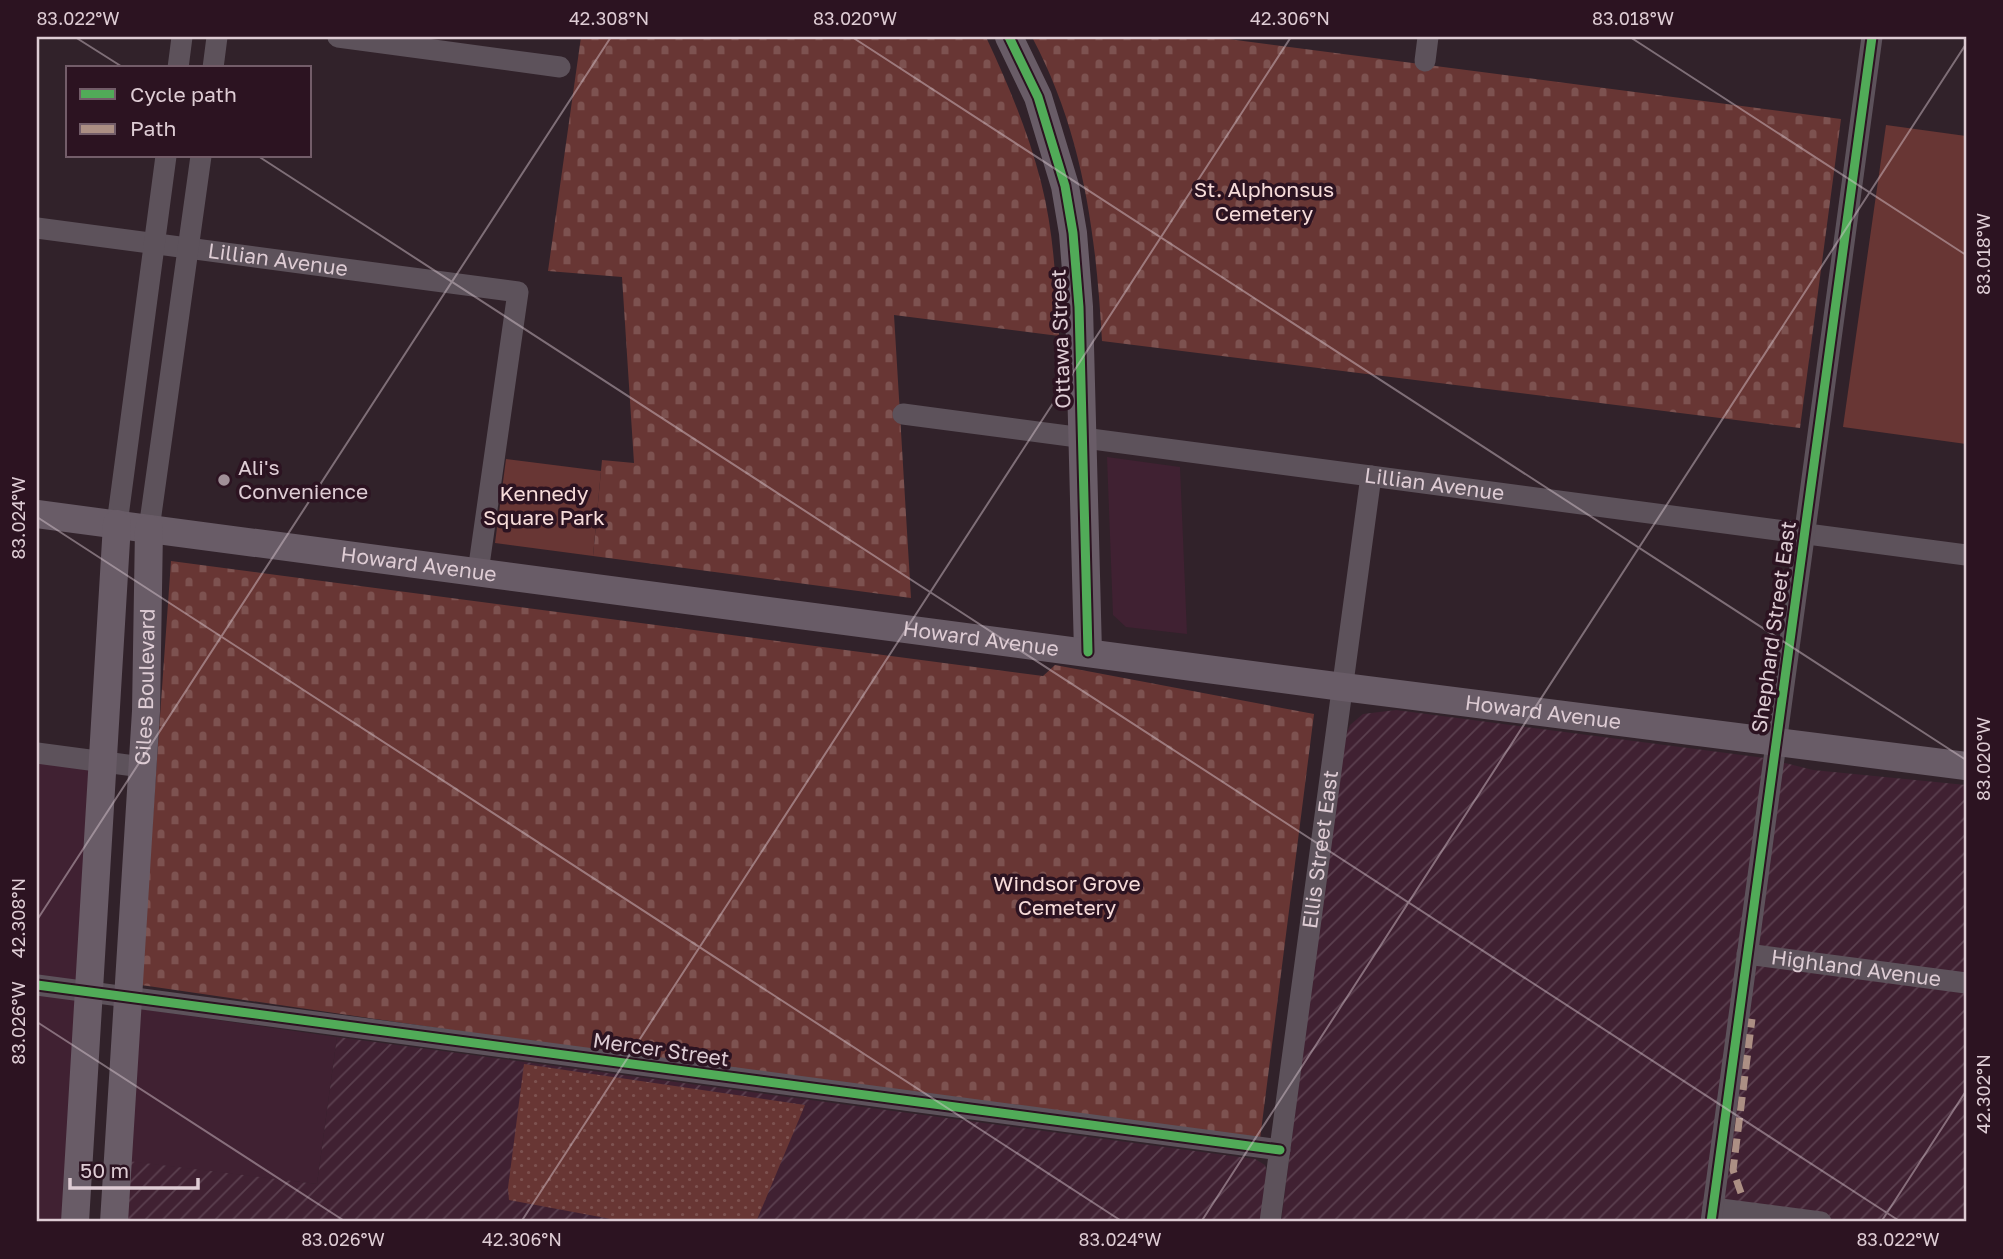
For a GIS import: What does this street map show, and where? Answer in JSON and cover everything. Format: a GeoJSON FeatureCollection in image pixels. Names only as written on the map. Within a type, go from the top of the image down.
{"type":"FeatureCollection","features":[{"type":"Feature","properties":{"kind":"street"},"geometry":{"type":"LineString","coordinates":[[178,66],[182,37]]}},
{"type":"Feature","properties":{"kind":"street"},"geometry":{"type":"LineString","coordinates":[[213,66],[217,37]]}},
{"type":"Feature","properties":{"kind":"street"},"geometry":{"type":"LineString","coordinates":[[338,37],[561,67]]}},
{"type":"Feature","properties":{"kind":"street","name":"Ottawa Street"},"geometry":{"type":"LineString","coordinates":[[1009,37],[1038,97],[1065,186],[1073,233],[1079,307],[1088,652]]}},
{"type":"Feature","properties":{"kind":"street"},"geometry":{"type":"LineString","coordinates":[[1425,61],[1429,37]]}},
{"type":"Feature","properties":{"kind":"street","name":"Shephard Street East"},"geometry":{"type":"LineString","coordinates":[[1712,1215],[1872,37]]}},
{"type":"Feature","properties":{"kind":"street","name":"Giles Boulevard"},"geometry":{"type":"LineString","coordinates":[[75,1222],[117,524],[166,158]]}},
{"type":"Feature","properties":{"kind":"street","name":"Giles Boulevard"},"geometry":{"type":"LineString","coordinates":[[114,1222],[142,767],[149,529],[201,158]]}},
{"type":"Feature","properties":{"kind":"street","name":"Lillian Avenue"},"geometry":{"type":"LineString","coordinates":[[37,228],[518,292],[478,572]]}},
{"type":"Feature","properties":{"kind":"street","name":"Lillian Avenue"},"geometry":{"type":"LineString","coordinates":[[903,414],[1966,555]]}},
{"type":"Feature","properties":{"kind":"street","name":"Ellis Street East"},"geometry":{"type":"LineString","coordinates":[[1270,1222],[1371,476]]}},
{"type":"Feature","properties":{"kind":"street","name":"Howard Avenue"},"geometry":{"type":"LineString","coordinates":[[37,514],[1343,687],[1966,766]]}},
{"type":"Feature","properties":{"kind":"street"},"geometry":{"type":"LineString","coordinates":[[37,753],[142,767]]}},
{"type":"Feature","properties":{"kind":"street","name":"Highland Avenue"},"geometry":{"type":"LineString","coordinates":[[1748,954],[1966,983]]}},
{"type":"Feature","properties":{"kind":"street","name":"Mercer Street"},"geometry":{"type":"LineString","coordinates":[[37,985],[1280,1150]]}},
{"type":"Feature","properties":{"kind":"street"},"geometry":{"type":"LineString","coordinates":[[1712,1215],[1821,1222]]}},
{"type":"Feature","properties":{"kind":"shaded area"},"geometry":{"type":"Polygon","coordinates":[[[1107,457],[1180,467],[1187,634],[1126,627],[1113,615],[1107,457]]]}},
{"type":"Feature","properties":{"kind":"shaded area"},"geometry":{"type":"Polygon","coordinates":[[[1396,710],[1765,758],[1813,770],[1966,785],[1966,1222],[1281,1222],[1342,745],[1350,725],[1363,714],[1396,710]]]}},
{"type":"Feature","properties":{"kind":"shaded area"},"geometry":{"type":"Polygon","coordinates":[[[37,753],[103,762],[76,1222],[37,1222],[37,753]]]}},
{"type":"Feature","properties":{"kind":"shaded area"},"geometry":{"type":"Polygon","coordinates":[[[141,1009],[337,1037],[317,1184],[125,1161],[141,1009]]]}},
{"type":"Feature","properties":{"kind":"shaded area"},"geometry":{"type":"Polygon","coordinates":[[[337,1037],[1255,1159],[1265,1165],[1268,1176],[1261,1222],[124,1222],[128,1161],[317,1184],[337,1037]]]}},
{"type":"Feature","properties":{"kind":"green space"},"geometry":{"type":"Polygon","coordinates":[[[581,37],[986,37],[1017,108],[1041,182],[1052,239],[1059,336],[894,315],[911,598],[593,556],[602,460],[634,463],[622,277],[548,271],[581,37]]]}},
{"type":"Feature","properties":{"kind":"green space","name":"St. Alphonsus Cemetery"},"geometry":{"type":"Polygon","coordinates":[[[1032,37],[1213,37],[1841,119],[1800,428],[1102,341],[1096,262],[1084,185],[1064,110],[1032,37]]]}},
{"type":"Feature","properties":{"kind":"green space"},"geometry":{"type":"Polygon","coordinates":[[[1886,125],[1966,136],[1966,444],[1843,427],[1886,125]]]}},
{"type":"Feature","properties":{"kind":"green space","name":"Kennedy Square Park"},"geometry":{"type":"Polygon","coordinates":[[[506,459],[601,471],[593,556],[495,543],[506,459]]]}},
{"type":"Feature","properties":{"kind":"green space","name":"Windsor Grove Cemetery"},"geometry":{"type":"Polygon","coordinates":[[[171,561],[1043,676],[1055,665],[1314,714],[1259,1147],[141,985],[171,561]]]}},
{"type":"Feature","properties":{"kind":"green space"},"geometry":{"type":"Polygon","coordinates":[[[524,1064],[805,1105],[756,1222],[627,1222],[509,1200],[508,1188],[524,1064]]]}},
{"type":"Feature","properties":{"kind":"marked path"},"geometry":{"type":"LineString","coordinates":[[1741,1193],[1733,1170],[1752,1019]]}},
{"type":"Feature","properties":{"kind":"cycle path"},"geometry":{"type":"LineString","coordinates":[[1009,37],[1038,97],[1065,186],[1073,233],[1079,307],[1088,652]]}},
{"type":"Feature","properties":{"kind":"cycle path"},"geometry":{"type":"LineString","coordinates":[[1711,1222],[1872,37]]}},
{"type":"Feature","properties":{"kind":"cycle path"},"geometry":{"type":"LineString","coordinates":[[37,985],[1280,1150]]}},
{"type":"Feature","properties":{"kind":"place","name":"Ali's Convenience"},"geometry":{"type":"Point","coordinates":[224,480]}}]}
